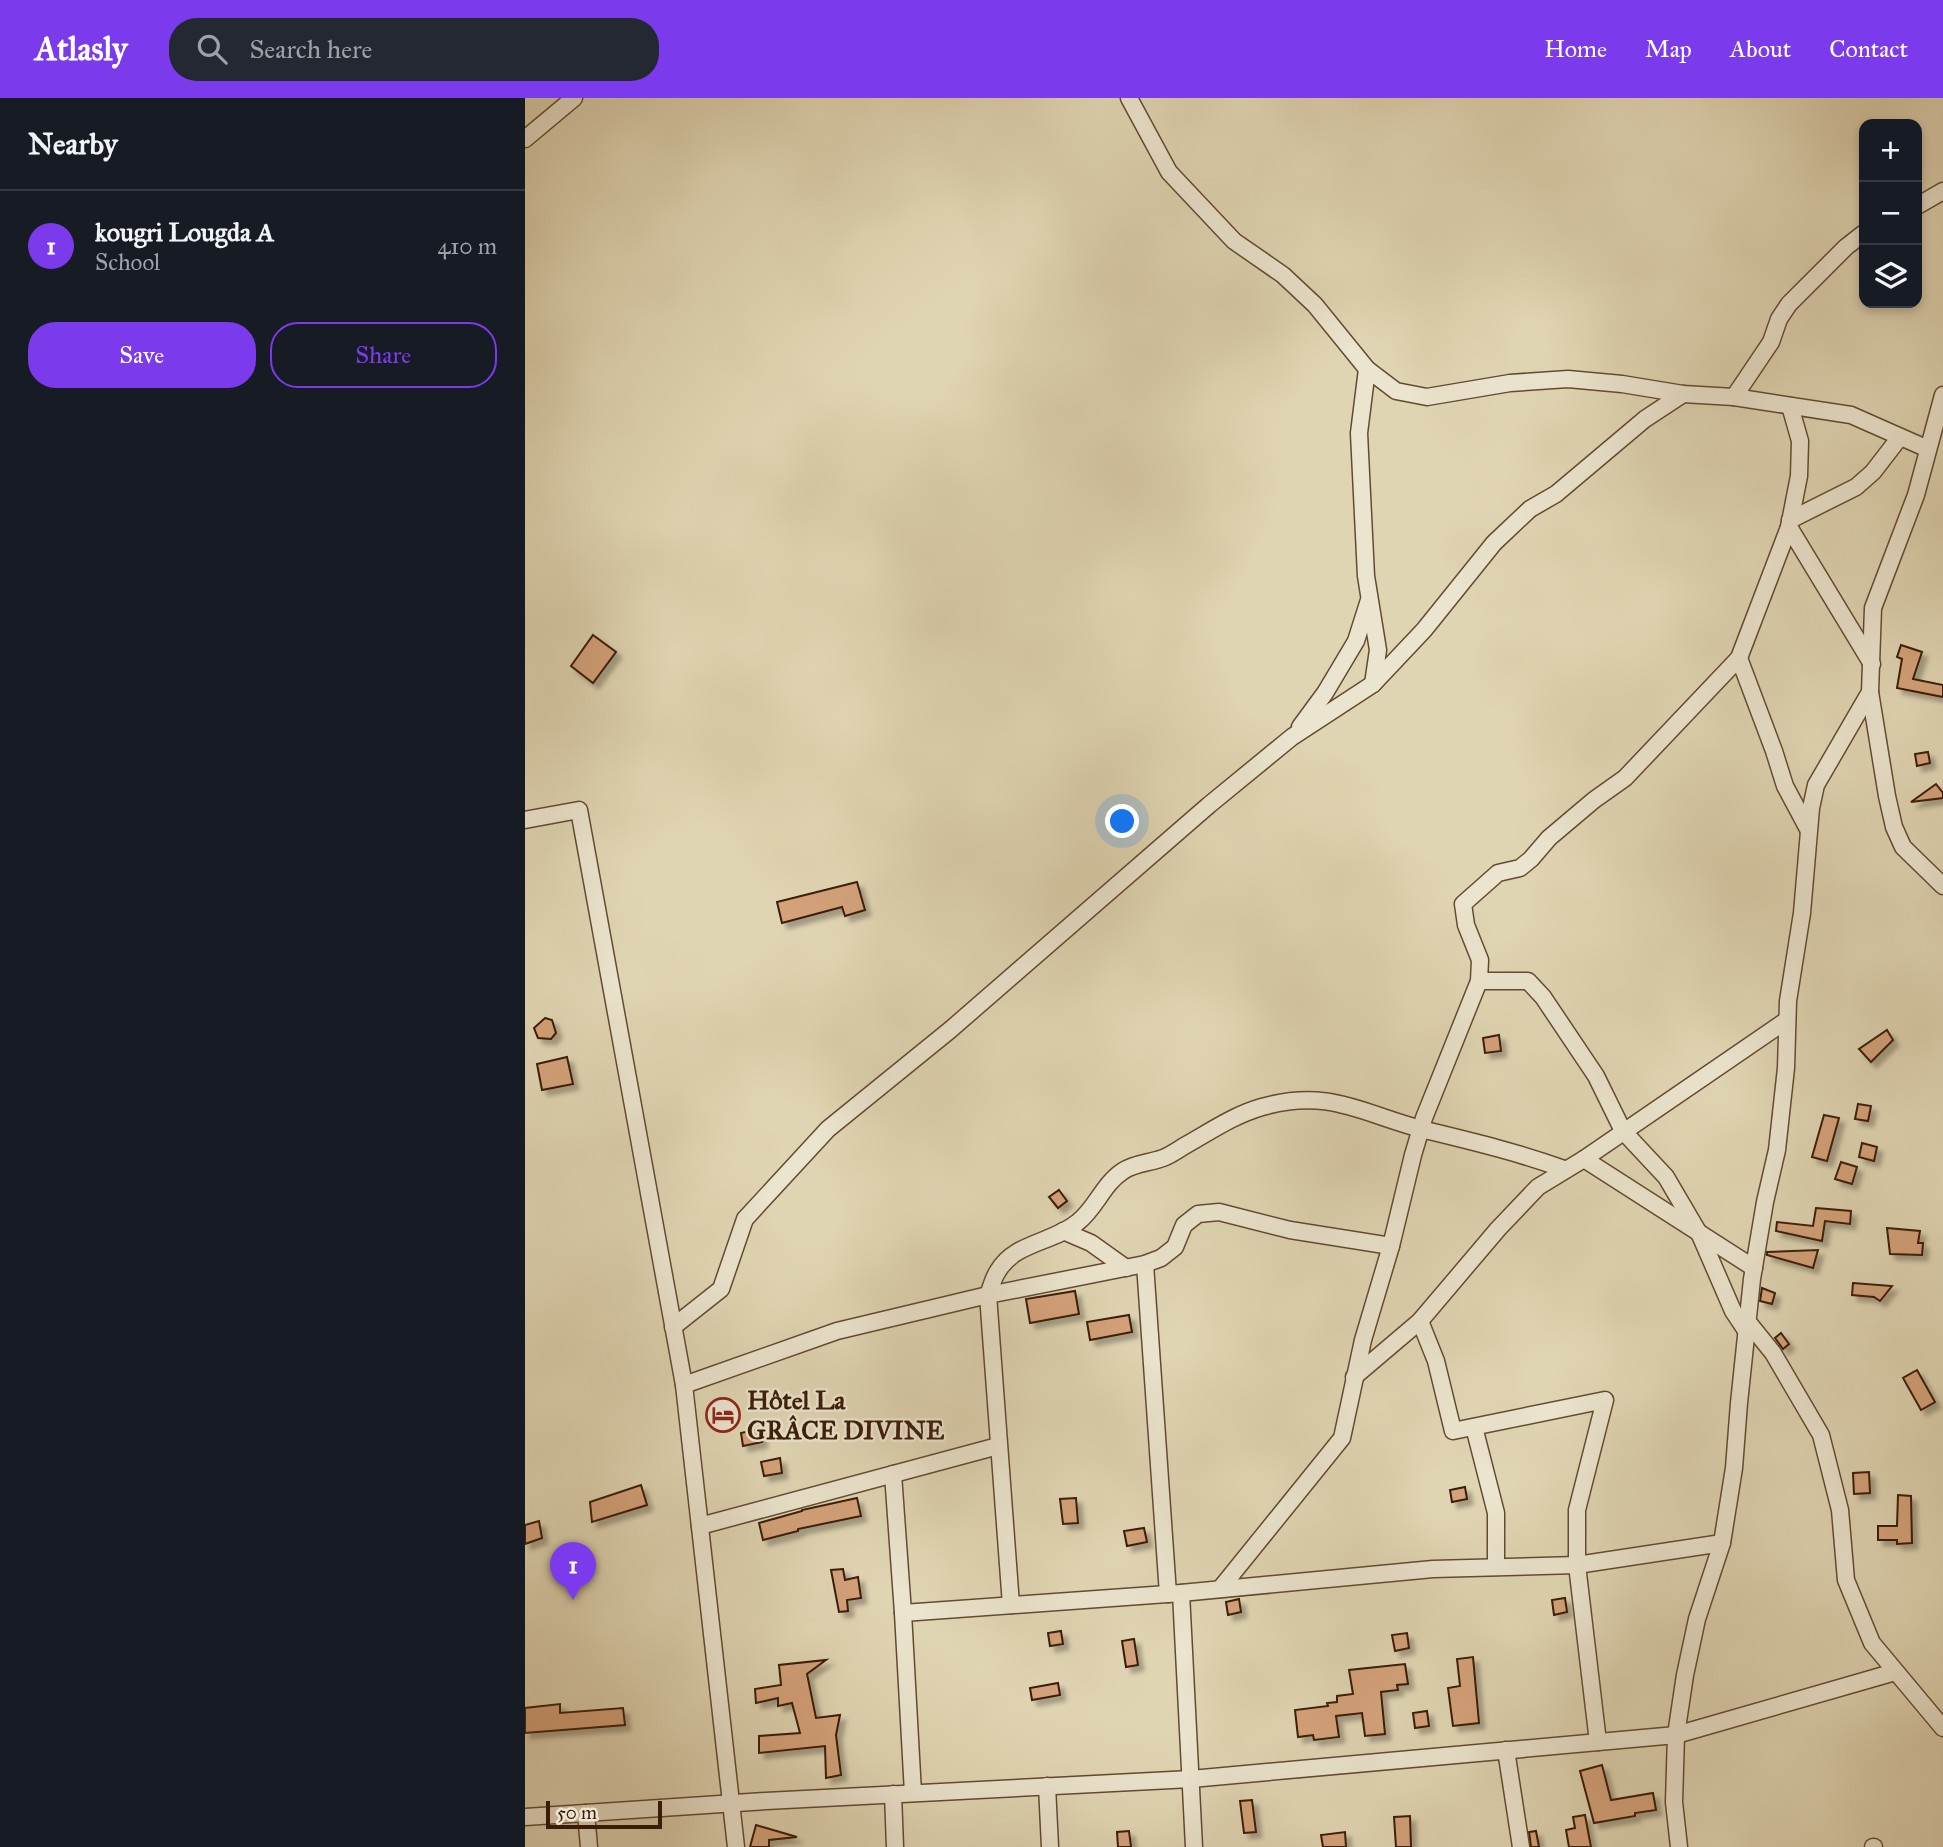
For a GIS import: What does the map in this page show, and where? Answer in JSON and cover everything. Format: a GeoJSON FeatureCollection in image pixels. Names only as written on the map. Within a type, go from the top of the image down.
{"type":"FeatureCollection","features":[{"type":"Feature","properties":{"kind":"street"},"geometry":{"type":"LineString","coordinates":[[525,139],[574,98]]}},
{"type":"Feature","properties":{"kind":"street"},"geometry":{"type":"LineString","coordinates":[[1129,98],[1169,172],[1234,241],[1283,275],[1315,304],[1367,369],[1397,391],[1427,397],[1510,383],[1568,379],[1683,394],[1734,397],[1851,415],[1928,449]]}},
{"type":"Feature","properties":{"kind":"street"},"geometry":{"type":"LineString","coordinates":[[1922,203],[1943,191]]}},
{"type":"Feature","properties":{"kind":"street"},"geometry":{"type":"LineString","coordinates":[[1734,397],[1771,342],[1780,318],[1789,304],[1859,237]]}},
{"type":"Feature","properties":{"kind":"street"},"geometry":{"type":"LineString","coordinates":[[1367,369],[1359,433],[1366,576],[1378,650],[1373,684]]}},
{"type":"Feature","properties":{"kind":"street"},"geometry":{"type":"LineString","coordinates":[[673,1327],[721,1289],[745,1219],[828,1129],[950,1030],[1209,804],[1292,737],[1373,684],[1424,630],[1494,543],[1530,509],[1556,495],[1645,419],[1683,394]]}},
{"type":"Feature","properties":{"kind":"street"},"geometry":{"type":"LineString","coordinates":[[1943,395],[1916,495],[1874,608],[1870,692],[1894,827],[1903,847],[1943,886]]}},
{"type":"Feature","properties":{"kind":"street"},"geometry":{"type":"LineString","coordinates":[[1220,1589],[1342,1438],[1354,1377],[1421,1129],[1479,981],[1480,960],[1462,912],[1463,904],[1499,873],[1520,867],[1531,859],[1549,838],[1625,778],[1739,658],[1790,524],[1799,476],[1800,440],[1790,406]]}},
{"type":"Feature","properties":{"kind":"street"},"geometry":{"type":"LineString","coordinates":[[1790,524],[1856,487],[1873,472],[1900,437]]}},
{"type":"Feature","properties":{"kind":"street"},"geometry":{"type":"LineString","coordinates":[[1790,524],[1872,664]]}},
{"type":"Feature","properties":{"kind":"street"},"geometry":{"type":"LineString","coordinates":[[1292,737],[1325,693],[1356,641],[1370,597]]}},
{"type":"Feature","properties":{"kind":"street"},"geometry":{"type":"LineString","coordinates":[[1739,658],[1785,786],[1808,829]]}},
{"type":"Feature","properties":{"kind":"street"},"geometry":{"type":"LineString","coordinates":[[1679,1847],[1674,1802],[1676,1735],[1697,1619],[1721,1543],[1734,1468],[1753,1268],[1777,1150],[1786,1068],[1788,1001],[1802,914],[1808,829],[1816,785],[1870,692]]}},
{"type":"Feature","properties":{"kind":"street"},"geometry":{"type":"LineString","coordinates":[[525,820],[579,810],[684,1385],[736,1847]]}},
{"type":"Feature","properties":{"kind":"street"},"geometry":{"type":"LineString","coordinates":[[1479,981],[1528,981],[1543,997],[1596,1076],[1623,1131],[1666,1177],[1700,1235],[1733,1311],[1773,1353],[1821,1435],[1840,1510],[1846,1580],[1872,1643],[1943,1728]]}},
{"type":"Feature","properties":{"kind":"street"},"geometry":{"type":"LineString","coordinates":[[1354,1377],[1420,1321],[1538,1187],[1584,1159],[1787,1020]]}},
{"type":"Feature","properties":{"kind":"street"},"geometry":{"type":"LineString","coordinates":[[1011,1605],[988,1296],[997,1271],[1009,1257],[1077,1223],[1093,1208],[1110,1181],[1124,1170],[1163,1158],[1231,1119],[1263,1107],[1306,1099],[1343,1103],[1421,1129],[1529,1156],[1564,1169]]}},
{"type":"Feature","properties":{"kind":"street"},"geometry":{"type":"LineString","coordinates":[[1584,1159],[1753,1268]]}},
{"type":"Feature","properties":{"kind":"street"},"geometry":{"type":"LineString","coordinates":[[684,1385],[837,1331],[988,1296],[1146,1264],[1161,1258],[1174,1247],[1184,1225],[1198,1214],[1219,1212],[1290,1230],[1391,1246]]}},
{"type":"Feature","properties":{"kind":"street"},"geometry":{"type":"LineString","coordinates":[[1063,1231],[1091,1243],[1125,1268]]}},
{"type":"Feature","properties":{"kind":"street"},"geometry":{"type":"LineString","coordinates":[[1146,1264],[1191,1779],[1194,1847]]}},
{"type":"Feature","properties":{"kind":"street"},"geometry":{"type":"LineString","coordinates":[[1420,1321],[1436,1361],[1453,1431],[1605,1399],[1577,1510],[1577,1565],[1598,1742]]}},
{"type":"Feature","properties":{"kind":"street"},"geometry":{"type":"LineString","coordinates":[[1474,1427],[1496,1513],[1496,1567]]}},
{"type":"Feature","properties":{"kind":"street"},"geometry":{"type":"LineString","coordinates":[[700,1526],[998,1446]]}},
{"type":"Feature","properties":{"kind":"street"},"geometry":{"type":"LineString","coordinates":[[893,1474],[913,1793]]}},
{"type":"Feature","properties":{"kind":"street"},"geometry":{"type":"LineString","coordinates":[[903,1613],[1174,1594],[1433,1569],[1577,1565],[1721,1543]]}},
{"type":"Feature","properties":{"kind":"street"},"geometry":{"type":"LineString","coordinates":[[525,1817],[731,1803],[1191,1779],[1676,1735],[1895,1672]]}},
{"type":"Feature","properties":{"kind":"street"},"geometry":{"type":"LineString","coordinates":[[1506,1750],[1521,1847]]}},
{"type":"Feature","properties":{"kind":"street"},"geometry":{"type":"LineString","coordinates":[[1047,1786],[1050,1847]]}},
{"type":"Feature","properties":{"kind":"street"},"geometry":{"type":"LineString","coordinates":[[893,1794],[895,1847]]}},
{"type":"Feature","properties":{"kind":"street"},"geometry":{"type":"LineString","coordinates":[[586,1813],[589,1847]]}},
{"type":"Feature","properties":{"kind":"building"},"geometry":{"type":"Polygon","coordinates":[[[593,635],[616,652],[593,683],[571,666],[593,635]]]}},
{"type":"Feature","properties":{"kind":"building"},"geometry":{"type":"Polygon","coordinates":[[[1901,645],[1922,652],[1913,679],[1943,685],[1943,697],[1897,688],[1902,659],[1897,657],[1901,645]]]}},
{"type":"Feature","properties":{"kind":"building"},"geometry":{"type":"Polygon","coordinates":[[[1928,752],[1930,763],[1917,766],[1915,754],[1928,752]]]}},
{"type":"Feature","properties":{"kind":"building"},"geometry":{"type":"Polygon","coordinates":[[[1936,784],[1943,793],[1943,798],[1911,802],[1936,784]]]}},
{"type":"Feature","properties":{"kind":"building"},"geometry":{"type":"Polygon","coordinates":[[[857,882],[865,910],[845,916],[842,907],[782,923],[777,902],[857,882]]]}},
{"type":"Feature","properties":{"kind":"building"},"geometry":{"type":"Polygon","coordinates":[[[545,1018],[552,1020],[556,1033],[551,1039],[538,1038],[534,1028],[545,1018]]]}},
{"type":"Feature","properties":{"kind":"building"},"geometry":{"type":"Polygon","coordinates":[[[1887,1030],[1893,1040],[1871,1062],[1859,1049],[1887,1030]]]}},
{"type":"Feature","properties":{"kind":"building"},"geometry":{"type":"Polygon","coordinates":[[[1499,1035],[1501,1051],[1485,1053],[1483,1038],[1499,1035]]]}},
{"type":"Feature","properties":{"kind":"building"},"geometry":{"type":"Polygon","coordinates":[[[567,1057],[573,1084],[542,1090],[537,1064],[567,1057]]]}},
{"type":"Feature","properties":{"kind":"building"},"geometry":{"type":"Polygon","coordinates":[[[1858,1104],[1871,1106],[1868,1121],[1855,1119],[1858,1104]]]}},
{"type":"Feature","properties":{"kind":"building"},"geometry":{"type":"Polygon","coordinates":[[[1824,1115],[1839,1118],[1827,1161],[1812,1157],[1824,1115]]]}},
{"type":"Feature","properties":{"kind":"building"},"geometry":{"type":"Polygon","coordinates":[[[1862,1143],[1877,1147],[1874,1161],[1859,1157],[1862,1143]]]}},
{"type":"Feature","properties":{"kind":"building"},"geometry":{"type":"Polygon","coordinates":[[[1841,1162],[1857,1167],[1852,1184],[1835,1179],[1841,1162]]]}},
{"type":"Feature","properties":{"kind":"building"},"geometry":{"type":"Polygon","coordinates":[[[1059,1190],[1067,1201],[1058,1208],[1049,1197],[1059,1190]]]}},
{"type":"Feature","properties":{"kind":"building"},"geometry":{"type":"Polygon","coordinates":[[[1816,1208],[1851,1211],[1850,1224],[1825,1221],[1822,1241],[1776,1231],[1777,1222],[1813,1226],[1816,1208]]]}},
{"type":"Feature","properties":{"kind":"building"},"geometry":{"type":"Polygon","coordinates":[[[1887,1228],[1920,1231],[1918,1243],[1923,1243],[1922,1255],[1890,1254],[1887,1228]]]}},
{"type":"Feature","properties":{"kind":"building"},"geometry":{"type":"Polygon","coordinates":[[[1818,1250],[1813,1268],[1767,1255],[1767,1252],[1818,1250]]]}},
{"type":"Feature","properties":{"kind":"building"},"geometry":{"type":"Polygon","coordinates":[[[1853,1283],[1892,1286],[1880,1301],[1874,1297],[1852,1295],[1853,1283]]]}},
{"type":"Feature","properties":{"kind":"building"},"geometry":{"type":"Polygon","coordinates":[[[1762,1288],[1775,1293],[1772,1304],[1760,1301],[1762,1288]]]}},
{"type":"Feature","properties":{"kind":"building"},"geometry":{"type":"Polygon","coordinates":[[[1075,1291],[1079,1314],[1030,1323],[1026,1299],[1075,1291]]]}},
{"type":"Feature","properties":{"kind":"building"},"geometry":{"type":"Polygon","coordinates":[[[1129,1315],[1132,1332],[1090,1340],[1087,1322],[1129,1315]]]}},
{"type":"Feature","properties":{"kind":"building"},"geometry":{"type":"Polygon","coordinates":[[[1781,1333],[1789,1344],[1783,1349],[1775,1338],[1781,1333]]]}},
{"type":"Feature","properties":{"kind":"building"},"geometry":{"type":"Polygon","coordinates":[[[1917,1370],[1935,1402],[1921,1410],[1903,1378],[1917,1370]]]}},
{"type":"Feature","properties":{"kind":"building"},"geometry":{"type":"Polygon","coordinates":[[[760,1429],[762,1442],[743,1446],[741,1433],[760,1429]]]}},
{"type":"Feature","properties":{"kind":"building"},"geometry":{"type":"Polygon","coordinates":[[[780,1458],[782,1473],[764,1476],[761,1462],[780,1458]]]}},
{"type":"Feature","properties":{"kind":"building"},"geometry":{"type":"Polygon","coordinates":[[[1869,1472],[1870,1493],[1854,1494],[1853,1473],[1869,1472]]]}},
{"type":"Feature","properties":{"kind":"building"},"geometry":{"type":"Polygon","coordinates":[[[641,1485],[647,1505],[592,1522],[590,1502],[641,1485]]]}},
{"type":"Feature","properties":{"kind":"building"},"geometry":{"type":"Polygon","coordinates":[[[1465,1487],[1467,1499],[1452,1502],[1450,1490],[1465,1487]]]}},
{"type":"Feature","properties":{"kind":"building"},"geometry":{"type":"Polygon","coordinates":[[[1898,1495],[1911,1496],[1912,1543],[1897,1544],[1897,1540],[1878,1540],[1878,1526],[1897,1526],[1898,1495]]]}},
{"type":"Feature","properties":{"kind":"building"},"geometry":{"type":"Polygon","coordinates":[[[857,1498],[861,1516],[798,1529],[763,1540],[759,1523],[857,1498]]]}},
{"type":"Feature","properties":{"kind":"building"},"geometry":{"type":"Polygon","coordinates":[[[1076,1498],[1078,1523],[1063,1524],[1060,1499],[1076,1498]]]}},
{"type":"Feature","properties":{"kind":"building"},"geometry":{"type":"Polygon","coordinates":[[[539,1521],[542,1538],[525,1544],[525,1525],[539,1521]]]}},
{"type":"Feature","properties":{"kind":"building"},"geometry":{"type":"Polygon","coordinates":[[[1144,1528],[1147,1542],[1127,1546],[1124,1531],[1144,1528]]]}},
{"type":"Feature","properties":{"kind":"building"},"geometry":{"type":"Polygon","coordinates":[[[843,1569],[845,1580],[858,1577],[861,1598],[847,1600],[848,1611],[839,1612],[831,1570],[843,1569]]]}},
{"type":"Feature","properties":{"kind":"building"},"geometry":{"type":"Polygon","coordinates":[[[1565,1598],[1567,1612],[1554,1615],[1552,1600],[1565,1598]]]}},
{"type":"Feature","properties":{"kind":"building"},"geometry":{"type":"Polygon","coordinates":[[[1239,1599],[1241,1612],[1228,1615],[1226,1602],[1239,1599]]]}},
{"type":"Feature","properties":{"kind":"building"},"geometry":{"type":"Polygon","coordinates":[[[1061,1631],[1063,1644],[1050,1646],[1048,1633],[1061,1631]]]}},
{"type":"Feature","properties":{"kind":"building"},"geometry":{"type":"Polygon","coordinates":[[[1407,1633],[1409,1648],[1395,1651],[1392,1635],[1407,1633]]]}},
{"type":"Feature","properties":{"kind":"building"},"geometry":{"type":"Polygon","coordinates":[[[1134,1639],[1138,1665],[1126,1667],[1122,1641],[1134,1639]]]}},
{"type":"Feature","properties":{"kind":"building"},"geometry":{"type":"Polygon","coordinates":[[[1473,1657],[1479,1723],[1453,1726],[1448,1688],[1460,1686],[1457,1659],[1473,1657]]]}},
{"type":"Feature","properties":{"kind":"building"},"geometry":{"type":"Polygon","coordinates":[[[826,1660],[807,1674],[816,1718],[840,1715],[836,1735],[841,1775],[826,1778],[825,1746],[759,1753],[759,1736],[800,1733],[792,1703],[778,1706],[778,1698],[756,1703],[755,1689],[781,1685],[779,1665],[826,1660]]]}},
{"type":"Feature","properties":{"kind":"building"},"geometry":{"type":"Polygon","coordinates":[[[1405,1664],[1408,1684],[1397,1685],[1398,1690],[1381,1692],[1385,1734],[1365,1736],[1362,1713],[1336,1716],[1339,1737],[1314,1740],[1313,1735],[1298,1737],[1295,1710],[1328,1706],[1327,1703],[1337,1702],[1337,1696],[1353,1694],[1349,1670],[1405,1664]]]}},
{"type":"Feature","properties":{"kind":"building"},"geometry":{"type":"Polygon","coordinates":[[[1058,1683],[1060,1695],[1032,1700],[1030,1688],[1058,1683]]]}},
{"type":"Feature","properties":{"kind":"building"},"geometry":{"type":"Polygon","coordinates":[[[560,1704],[560,1713],[623,1708],[625,1725],[525,1733],[525,1708],[560,1704]]]}},
{"type":"Feature","properties":{"kind":"building"},"geometry":{"type":"Polygon","coordinates":[[[1427,1711],[1429,1726],[1415,1728],[1413,1713],[1427,1711]]]}},
{"type":"Feature","properties":{"kind":"building"},"geometry":{"type":"Polygon","coordinates":[[[1602,1765],[1611,1800],[1653,1793],[1656,1810],[1594,1823],[1580,1771],[1602,1765]]]}},
{"type":"Feature","properties":{"kind":"building"},"geometry":{"type":"Polygon","coordinates":[[[1252,1800],[1256,1832],[1244,1833],[1240,1801],[1252,1800]]]}},
{"type":"Feature","properties":{"kind":"building"},"geometry":{"type":"Polygon","coordinates":[[[1585,1815],[1591,1847],[1569,1847],[1566,1830],[1575,1828],[1573,1817],[1585,1815]]]}},
{"type":"Feature","properties":{"kind":"building"},"geometry":{"type":"Polygon","coordinates":[[[1410,1816],[1411,1847],[1396,1847],[1394,1817],[1410,1816]]]}},
{"type":"Feature","properties":{"kind":"building"},"geometry":{"type":"Polygon","coordinates":[[[756,1825],[797,1837],[769,1840],[769,1847],[750,1847],[756,1825]]]}},
{"type":"Feature","properties":{"kind":"building"},"geometry":{"type":"Polygon","coordinates":[[[1129,1831],[1131,1847],[1118,1847],[1117,1832],[1129,1831]]]}},
{"type":"Feature","properties":{"kind":"building"},"geometry":{"type":"Polygon","coordinates":[[[1536,1831],[1539,1847],[1531,1847],[1529,1832],[1536,1831]]]}},
{"type":"Feature","properties":{"kind":"building"},"geometry":{"type":"Polygon","coordinates":[[[1345,1832],[1346,1847],[1323,1847],[1321,1835],[1345,1832]]]}},
{"type":"Feature","properties":{"kind":"place","name":"Hôtel La GRÂCE DIVINE"},"geometry":{"type":"Point","coordinates":[723,1415]}},
{"type":"Feature","properties":{"kind":"place","name":"kougri Lougda A"},"geometry":{"type":"Point","coordinates":[573,1600]}}]}
